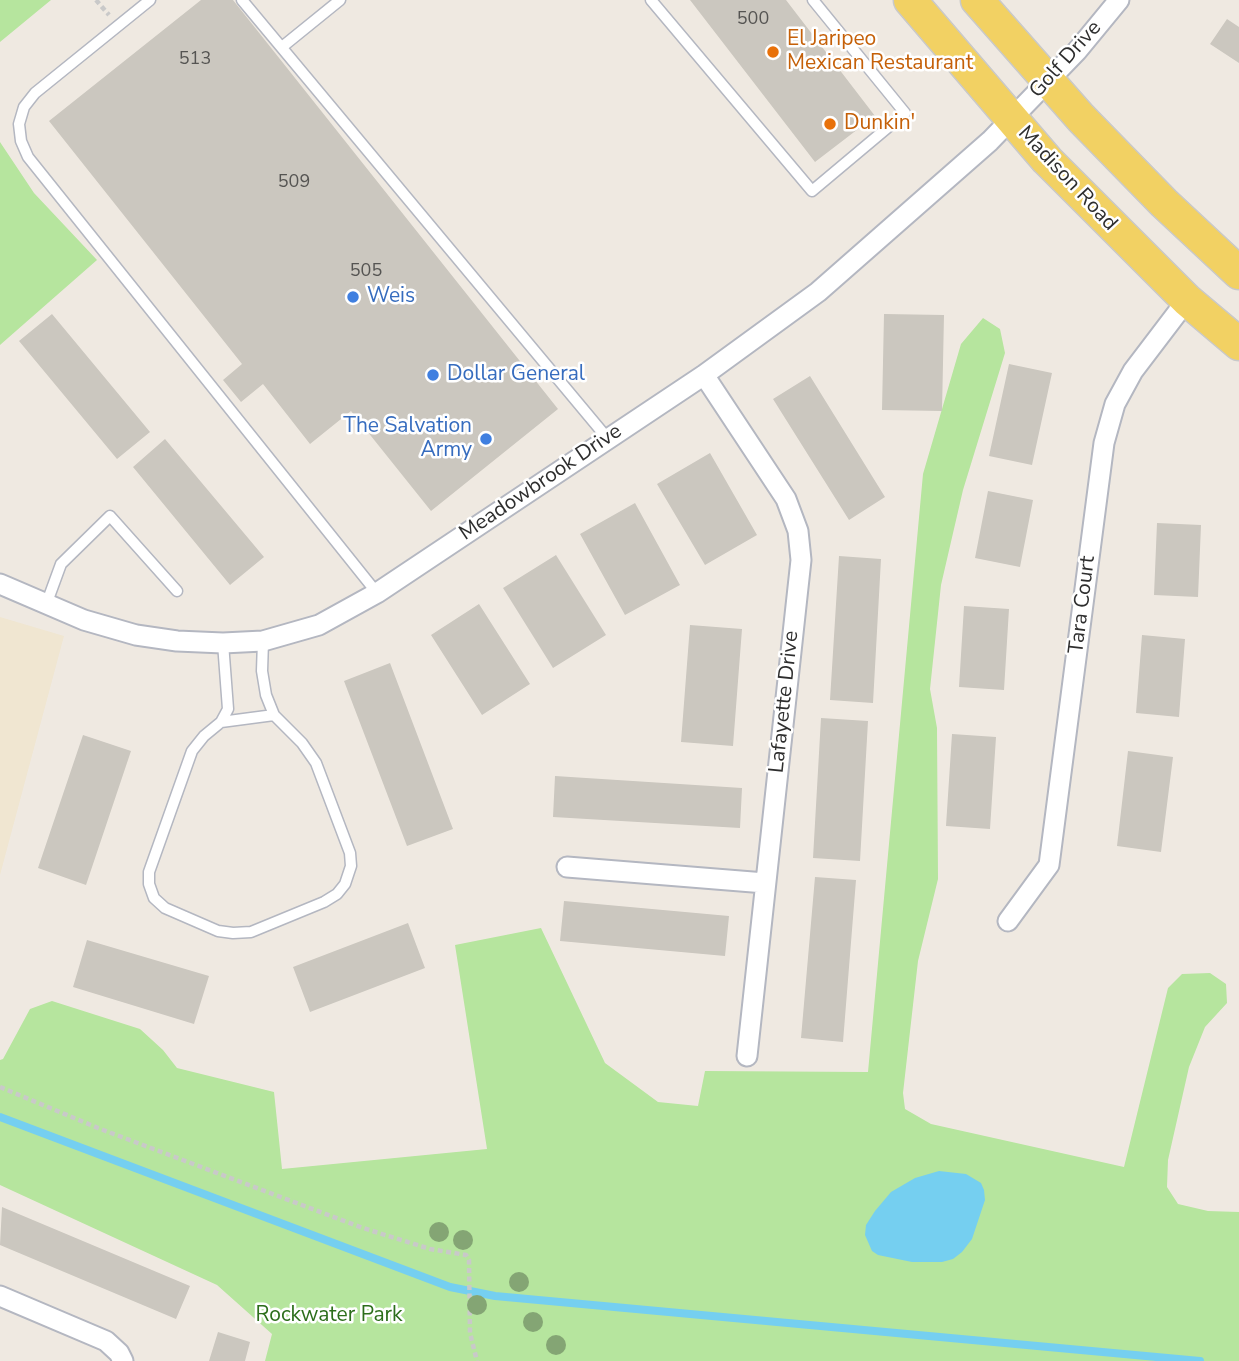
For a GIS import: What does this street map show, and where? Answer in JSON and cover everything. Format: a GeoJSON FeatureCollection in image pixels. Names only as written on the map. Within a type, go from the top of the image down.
{"type":"FeatureCollection","features":[{"type":"Feature","properties":{"kind":"main road","name":"Madison Road"},"geometry":{"type":"LineString","coordinates":[[910,0],[1047,160],[1188,300],[1239,344]]}},
{"type":"Feature","properties":{"kind":"main road"},"geometry":{"type":"LineString","coordinates":[[977,0],[1048,82],[1164,203],[1239,273]]}},
{"type":"Feature","properties":{"kind":"street","name":"Golf Drive"},"geometry":{"type":"LineString","coordinates":[[1012,120],[1119,0]]}},
{"type":"Feature","properties":{"kind":"street","name":"Meadowbrook Drive"},"geometry":{"type":"LineString","coordinates":[[0,584],[84,620],[136,635],[177,641],[263,642],[319,625],[377,593],[704,375],[818,292],[1012,120]]}},
{"type":"Feature","properties":{"kind":"street","name":"Tara Court"},"geometry":{"type":"LineString","coordinates":[[1008,921],[1049,865],[1104,443],[1115,404],[1132,371],[1188,300]]}},
{"type":"Feature","properties":{"kind":"street","name":"Lafayette Drive"},"geometry":{"type":"LineString","coordinates":[[704,375],[786,499],[798,531],[801,560],[747,1056]]}},
{"type":"Feature","properties":{"kind":"street"},"geometry":{"type":"LineString","coordinates":[[567,867],[765,883]]}},
{"type":"Feature","properties":{"kind":"street"},"geometry":{"type":"LineString","coordinates":[[0,1296],[106,1341],[119,1353],[123,1361]]}},
{"type":"Feature","properties":{"kind":"lane"},"geometry":{"type":"LineString","coordinates":[[150,0],[34,93],[24,107],[19,124],[27,157],[377,593]]}},
{"type":"Feature","properties":{"kind":"lane"},"geometry":{"type":"LineString","coordinates":[[242,0],[608,439]]}},
{"type":"Feature","properties":{"kind":"lane"},"geometry":{"type":"LineString","coordinates":[[282,47],[340,0]]}},
{"type":"Feature","properties":{"kind":"lane"},"geometry":{"type":"LineString","coordinates":[[651,0],[812,191],[905,113],[813,0]]}},
{"type":"Feature","properties":{"kind":"lane"},"geometry":{"type":"LineString","coordinates":[[46,605],[61,564],[110,516],[177,591]]}},
{"type":"Feature","properties":{"kind":"lane"},"geometry":{"type":"LineString","coordinates":[[223,643],[228,709],[221,722],[204,736],[192,751],[149,872],[149,884],[154,898],[165,908],[218,931],[233,933],[251,932],[324,902],[337,894],[345,884],[351,866],[350,853],[316,763],[302,743],[274,715],[266,695],[262,671],[263,642]]}},
{"type":"Feature","properties":{"kind":"lane"},"geometry":{"type":"LineString","coordinates":[[221,722],[274,715]]}},
{"type":"Feature","properties":{"kind":"path"},"geometry":{"type":"LineString","coordinates":[[0,1087],[98,1128],[363,1228],[430,1249],[466,1255],[469,1264],[471,1344],[477,1361]]}},
{"type":"Feature","properties":{"kind":"shaded area"},"geometry":{"type":"Polygon","coordinates":[[[0,617],[64,636],[0,875],[0,617]]]}},
{"type":"Feature","properties":{"kind":"green space"},"geometry":{"type":"Polygon","coordinates":[[[0,0],[51,0],[0,42],[0,0]]]}},
{"type":"Feature","properties":{"kind":"green space"},"geometry":{"type":"Polygon","coordinates":[[[0,142],[34,193],[97,260],[0,345],[0,142]]]}},
{"type":"Feature","properties":{"kind":"green space","name":"Rockwater Park"},"geometry":{"type":"Polygon","coordinates":[[[983,318],[1000,329],[1005,353],[963,490],[941,585],[930,689],[937,728],[938,879],[918,961],[903,1093],[905,1109],[931,1124],[1124,1167],[1168,988],[1182,974],[1210,973],[1226,984],[1227,1003],[1205,1027],[1189,1067],[1168,1160],[1167,1187],[1178,1204],[1208,1211],[1239,1212],[1239,1361],[265,1361],[272,1334],[217,1285],[0,1185],[0,1060],[30,1009],[52,1001],[140,1029],[163,1050],[177,1068],[274,1092],[282,1169],[487,1149],[455,945],[541,928],[605,1063],[658,1102],[698,1106],[705,1071],[868,1072],[923,474],[961,344],[983,318]]]}},
{"type":"Feature","properties":{"kind":"water"},"geometry":{"type":"Polygon","coordinates":[[[939,1171],[966,1174],[981,1183],[984,1190],[985,1200],[972,1239],[962,1252],[953,1259],[942,1262],[912,1262],[878,1255],[872,1251],[865,1235],[866,1225],[875,1211],[891,1192],[915,1178],[939,1171]]]}},
{"type":"Feature","properties":{"kind":"building"},"geometry":{"type":"Polygon","coordinates":[[[201,0],[233,0],[558,409],[431,511],[351,411],[310,444],[263,384],[241,402],[223,380],[242,364],[49,121],[201,0]]]}},
{"type":"Feature","properties":{"kind":"building"},"geometry":{"type":"Polygon","coordinates":[[[690,0],[786,0],[875,116],[815,162],[690,0]]]}},
{"type":"Feature","properties":{"kind":"building"},"geometry":{"type":"Polygon","coordinates":[[[1227,19],[1239,27],[1239,63],[1210,44],[1227,19]]]}},
{"type":"Feature","properties":{"kind":"building"},"geometry":{"type":"Polygon","coordinates":[[[52,314],[150,432],[117,459],[19,341],[52,314]]]}},
{"type":"Feature","properties":{"kind":"building"},"geometry":{"type":"Polygon","coordinates":[[[884,314],[944,315],[942,411],[882,410],[884,314]]]}},
{"type":"Feature","properties":{"kind":"building"},"geometry":{"type":"Polygon","coordinates":[[[1009,364],[1052,373],[1032,465],[989,456],[1009,364]]]}},
{"type":"Feature","properties":{"kind":"building"},"geometry":{"type":"Polygon","coordinates":[[[810,376],[885,497],[849,520],[773,399],[810,376]]]}},
{"type":"Feature","properties":{"kind":"building"},"geometry":{"type":"Polygon","coordinates":[[[165,439],[264,557],[230,585],[133,467],[165,439]]]}},
{"type":"Feature","properties":{"kind":"building"},"geometry":{"type":"Polygon","coordinates":[[[710,453],[757,535],[705,565],[657,484],[710,453]]]}},
{"type":"Feature","properties":{"kind":"building"},"geometry":{"type":"Polygon","coordinates":[[[988,491],[1033,500],[1020,567],[975,558],[988,491]]]}},
{"type":"Feature","properties":{"kind":"building"},"geometry":{"type":"Polygon","coordinates":[[[635,503],[680,585],[625,615],[580,534],[635,503]]]}},
{"type":"Feature","properties":{"kind":"building"},"geometry":{"type":"Polygon","coordinates":[[[1157,523],[1201,525],[1198,597],[1154,595],[1157,523]]]}},
{"type":"Feature","properties":{"kind":"building"},"geometry":{"type":"Polygon","coordinates":[[[556,555],[606,635],[553,668],[503,588],[556,555]]]}},
{"type":"Feature","properties":{"kind":"building"},"geometry":{"type":"Polygon","coordinates":[[[839,556],[881,559],[873,703],[830,700],[839,556]]]}},
{"type":"Feature","properties":{"kind":"building"},"geometry":{"type":"Polygon","coordinates":[[[479,604],[530,684],[482,715],[431,635],[479,604]]]}},
{"type":"Feature","properties":{"kind":"building"},"geometry":{"type":"Polygon","coordinates":[[[964,606],[1009,609],[1004,690],[959,687],[964,606]]]}},
{"type":"Feature","properties":{"kind":"building"},"geometry":{"type":"Polygon","coordinates":[[[690,625],[742,629],[733,746],[681,742],[690,625]]]}},
{"type":"Feature","properties":{"kind":"building"},"geometry":{"type":"Polygon","coordinates":[[[1142,635],[1185,639],[1179,717],[1136,713],[1142,635]]]}},
{"type":"Feature","properties":{"kind":"building"},"geometry":{"type":"Polygon","coordinates":[[[390,663],[453,829],[407,846],[344,681],[390,663]]]}},
{"type":"Feature","properties":{"kind":"building"},"geometry":{"type":"Polygon","coordinates":[[[821,718],[868,721],[860,861],[813,858],[821,718]]]}},
{"type":"Feature","properties":{"kind":"building"},"geometry":{"type":"Polygon","coordinates":[[[952,734],[996,737],[990,829],[946,826],[952,734]]]}},
{"type":"Feature","properties":{"kind":"building"},"geometry":{"type":"Polygon","coordinates":[[[83,735],[131,751],[86,885],[38,868],[83,735]]]}},
{"type":"Feature","properties":{"kind":"building"},"geometry":{"type":"Polygon","coordinates":[[[1128,751],[1173,757],[1161,852],[1117,846],[1128,751]]]}},
{"type":"Feature","properties":{"kind":"building"},"geometry":{"type":"Polygon","coordinates":[[[555,776],[742,788],[740,828],[553,817],[555,776]]]}},
{"type":"Feature","properties":{"kind":"building"},"geometry":{"type":"Polygon","coordinates":[[[815,877],[856,880],[843,1042],[801,1038],[815,877]]]}},
{"type":"Feature","properties":{"kind":"building"},"geometry":{"type":"Polygon","coordinates":[[[564,901],[729,916],[725,956],[560,941],[564,901]]]}},
{"type":"Feature","properties":{"kind":"building"},"geometry":{"type":"Polygon","coordinates":[[[408,923],[425,968],[310,1012],[293,967],[408,923]]]}},
{"type":"Feature","properties":{"kind":"building"},"geometry":{"type":"Polygon","coordinates":[[[87,940],[209,976],[194,1024],[73,987],[87,940]]]}},
{"type":"Feature","properties":{"kind":"building"},"geometry":{"type":"Polygon","coordinates":[[[2,1207],[190,1286],[176,1319],[0,1245],[2,1207]]]}},
{"type":"Feature","properties":{"kind":"building"},"geometry":{"type":"Polygon","coordinates":[[[218,1332],[250,1342],[245,1361],[209,1361],[218,1332]]]}},
{"type":"Feature","properties":{"kind":"waterway"},"geometry":{"type":"LineString","coordinates":[[0,1117],[450,1287],[495,1296],[1200,1361]]}},
{"type":"Feature","properties":{"kind":"place","name":"El Jaripeo Mexican Restaurant"},"geometry":{"type":"Point","coordinates":[773,52]}},
{"type":"Feature","properties":{"kind":"place","name":"Dunkin'"},"geometry":{"type":"Point","coordinates":[830,124]}},
{"type":"Feature","properties":{"kind":"place","name":"Weis"},"geometry":{"type":"Point","coordinates":[353,297]}},
{"type":"Feature","properties":{"kind":"place","name":"Dollar General"},"geometry":{"type":"Point","coordinates":[433,375]}},
{"type":"Feature","properties":{"kind":"place","name":"The Salvation Army"},"geometry":{"type":"Point","coordinates":[486,439]}}]}
